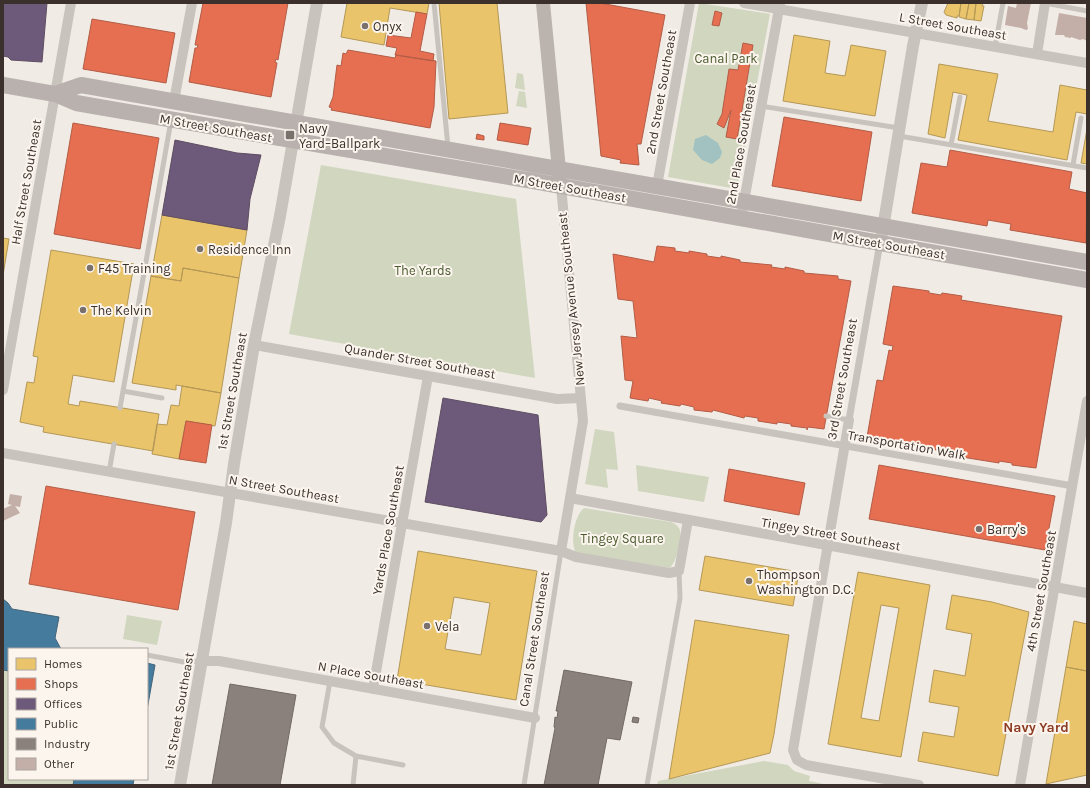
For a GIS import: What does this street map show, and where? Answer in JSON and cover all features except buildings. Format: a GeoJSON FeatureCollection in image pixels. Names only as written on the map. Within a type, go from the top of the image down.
{"type":"FeatureCollection","features":[{"type":"Feature","properties":{"kind":"main road","name":"New Jersey Avenue Southeast"},"geometry":{"type":"LineString","coordinates":[[543,3],[561,186]]}},
{"type":"Feature","properties":{"kind":"main road","name":"M Street Southeast"},"geometry":{"type":"LineString","coordinates":[[3,85],[55,94],[76,103],[561,186],[1087,280]]}},
{"type":"Feature","properties":{"kind":"main road","name":"M Street Southeast"},"geometry":{"type":"LineString","coordinates":[[55,94],[80,85],[1087,262]]}},
{"type":"Feature","properties":{"kind":"street","name":"Half Street Southeast"},"geometry":{"type":"LineString","coordinates":[[3,390],[71,3]]}},
{"type":"Feature","properties":{"kind":"street"},"geometry":{"type":"LineString","coordinates":[[174,101],[192,3]]}},
{"type":"Feature","properties":{"kind":"street","name":"1st Street Southeast"},"geometry":{"type":"LineString","coordinates":[[180,785],[254,345],[318,3]]}},
{"type":"Feature","properties":{"kind":"street","name":"2nd Street Southeast"},"geometry":{"type":"LineString","coordinates":[[657,186],[690,3]]}},
{"type":"Feature","properties":{"kind":"street","name":"L Street Southeast"},"geometry":{"type":"LineString","coordinates":[[744,3],[779,6],[916,33],[1087,63]]}},
{"type":"Feature","properties":{"kind":"street","name":"3rd Street Southeast"},"geometry":{"type":"LineString","coordinates":[[919,785],[806,765],[797,760],[794,750],[794,737],[922,3]]}},
{"type":"Feature","properties":{"kind":"street"},"geometry":{"type":"LineString","coordinates":[[1036,54],[1045,3]]}},
{"type":"Feature","properties":{"kind":"street","name":"2nd Place Southeast"},"geometry":{"type":"LineString","coordinates":[[741,218],[779,6]]}},
{"type":"Feature","properties":{"kind":"street","name":"New Jersey Avenue Southeast"},"geometry":{"type":"LineString","coordinates":[[561,186],[581,398],[582,428],[570,498]]}},
{"type":"Feature","properties":{"kind":"street","name":"Quander Street Southeast"},"geometry":{"type":"LineString","coordinates":[[254,345],[557,399],[581,398]]}},
{"type":"Feature","properties":{"kind":"street","name":"Yards Place Southeast"},"geometry":{"type":"LineString","coordinates":[[373,689],[428,376]]}},
{"type":"Feature","properties":{"kind":"street","name":"4th Street Southeast"},"geometry":{"type":"LineString","coordinates":[[1020,785],[1087,401]]}},
{"type":"Feature","properties":{"kind":"street","name":"Transportation Walk"},"geometry":{"type":"LineString","coordinates":[[620,406],[1072,486]]}},
{"type":"Feature","properties":{"kind":"street","name":"N Street Southeast"},"geometry":{"type":"LineString","coordinates":[[3,453],[560,551],[576,557],[639,568],[669,573],[679,571]]}},
{"type":"Feature","properties":{"kind":"street","name":"Tingey Street Southeast"},"geometry":{"type":"LineString","coordinates":[[570,498],[1087,593]]}},
{"type":"Feature","properties":{"kind":"street","name":"Canal Street Southeast"},"geometry":{"type":"LineString","coordinates":[[560,551],[570,498]]}},
{"type":"Feature","properties":{"kind":"street"},"geometry":{"type":"LineString","coordinates":[[679,571],[688,520]]}},
{"type":"Feature","properties":{"kind":"street","name":"N Place Southeast"},"geometry":{"type":"LineString","coordinates":[[202,661],[218,661],[535,718]]}},
{"type":"Feature","properties":{"kind":"lane"},"geometry":{"type":"LineString","coordinates":[[434,3],[448,149]]}},
{"type":"Feature","properties":{"kind":"lane"},"geometry":{"type":"LineString","coordinates":[[995,47],[1003,3]]}},
{"type":"Feature","properties":{"kind":"lane"},"geometry":{"type":"LineString","coordinates":[[1045,3],[1087,11]]}},
{"type":"Feature","properties":{"kind":"lane"},"geometry":{"type":"LineString","coordinates":[[951,145],[960,97]]}},
{"type":"Feature","properties":{"kind":"lane"},"geometry":{"type":"LineString","coordinates":[[761,106],[899,132],[951,145],[1087,168]]}},
{"type":"Feature","properties":{"kind":"lane"},"geometry":{"type":"LineString","coordinates":[[1073,165],[1081,118]]}},
{"type":"Feature","properties":{"kind":"lane"},"geometry":{"type":"LineString","coordinates":[[120,408],[171,120]]}},
{"type":"Feature","properties":{"kind":"lane"},"geometry":{"type":"LineString","coordinates":[[123,391],[162,398]]}},
{"type":"Feature","properties":{"kind":"lane"},"geometry":{"type":"LineString","coordinates":[[826,416],[849,420]]}},
{"type":"Feature","properties":{"kind":"lane"},"geometry":{"type":"LineString","coordinates":[[109,472],[114,444]]}},
{"type":"Feature","properties":{"kind":"lane","name":"Canal Street Southeast"},"geometry":{"type":"LineString","coordinates":[[524,785],[560,551]]}},
{"type":"Feature","properties":{"kind":"lane"},"geometry":{"type":"LineString","coordinates":[[647,785],[680,598],[679,571]]}},
{"type":"Feature","properties":{"kind":"lane"},"geometry":{"type":"LineString","coordinates":[[148,655],[184,662],[202,661]]}},
{"type":"Feature","properties":{"kind":"lane"},"geometry":{"type":"LineString","coordinates":[[330,681],[322,727],[334,743],[356,756],[403,765]]}},
{"type":"Feature","properties":{"kind":"lane"},"geometry":{"type":"LineString","coordinates":[[353,785],[356,756]]}},
{"type":"Feature","properties":{"kind":"green space","name":"Canal Park"},"geometry":{"type":"Polygon","coordinates":[[[699,3],[770,14],[737,189],[668,177],[699,3]]]}},
{"type":"Feature","properties":{"kind":"green space"},"geometry":{"type":"Polygon","coordinates":[[[517,73],[523,74],[525,90],[515,88],[517,73]]]}},
{"type":"Feature","properties":{"kind":"green space"},"geometry":{"type":"Polygon","coordinates":[[[519,91],[525,92],[527,108],[516,106],[519,91]]]}},
{"type":"Feature","properties":{"kind":"green space","name":"The Yards"},"geometry":{"type":"Polygon","coordinates":[[[321,165],[516,199],[535,378],[289,334],[321,165]]]}},
{"type":"Feature","properties":{"kind":"green space"},"geometry":{"type":"Polygon","coordinates":[[[595,429],[614,432],[618,470],[606,469],[608,488],[585,484],[595,429]]]}},
{"type":"Feature","properties":{"kind":"green space"},"geometry":{"type":"Polygon","coordinates":[[[636,465],[709,477],[704,502],[638,491],[636,465]]]}},
{"type":"Feature","properties":{"kind":"green space","name":"Tingey Square"},"geometry":{"type":"Polygon","coordinates":[[[584,508],[671,522],[679,528],[680,532],[677,555],[672,565],[669,568],[576,553],[573,543],[575,523],[584,508]]]}},
{"type":"Feature","properties":{"kind":"green space"},"geometry":{"type":"Polygon","coordinates":[[[3,599],[12,609],[59,617],[55,638],[60,648],[8,648],[8,780],[134,780],[133,785],[3,785],[3,599]]]}},
{"type":"Feature","properties":{"kind":"green space"},"geometry":{"type":"Polygon","coordinates":[[[127,615],[162,621],[157,645],[123,639],[127,615]]]}},
{"type":"Feature","properties":{"kind":"green space"},"geometry":{"type":"Polygon","coordinates":[[[764,761],[788,765],[794,771],[810,776],[809,781],[828,785],[657,785],[658,781],[764,761]]]}},
{"type":"Feature","properties":{"kind":"water"},"geometry":{"type":"Polygon","coordinates":[[[706,135],[718,143],[722,152],[720,158],[712,164],[702,160],[693,150],[695,139],[706,135]]]}},
{"type":"Feature","properties":{"kind":"place","name":"Onyx"},"geometry":{"type":"Point","coordinates":[365,26]}},
{"type":"Feature","properties":{"kind":"place","name":"Navy Yard–Ballpark"},"geometry":{"type":"Point","coordinates":[290,135]}},
{"type":"Feature","properties":{"kind":"place","name":"Residence Inn"},"geometry":{"type":"Point","coordinates":[200,249]}},
{"type":"Feature","properties":{"kind":"place","name":"F45 Training"},"geometry":{"type":"Point","coordinates":[90,268]}},
{"type":"Feature","properties":{"kind":"place","name":"The Kelvin"},"geometry":{"type":"Point","coordinates":[83,310]}},
{"type":"Feature","properties":{"kind":"place","name":"Barry's"},"geometry":{"type":"Point","coordinates":[979,529]}},
{"type":"Feature","properties":{"kind":"place","name":"Thompson Washington D.C."},"geometry":{"type":"Point","coordinates":[749,581]}},
{"type":"Feature","properties":{"kind":"place","name":"Vela"},"geometry":{"type":"Point","coordinates":[427,626]}},
{"type":"Feature","properties":{"kind":"district","name":"Navy Yard"},"geometry":{"type":"Point","coordinates":[1036,727]}}]}
